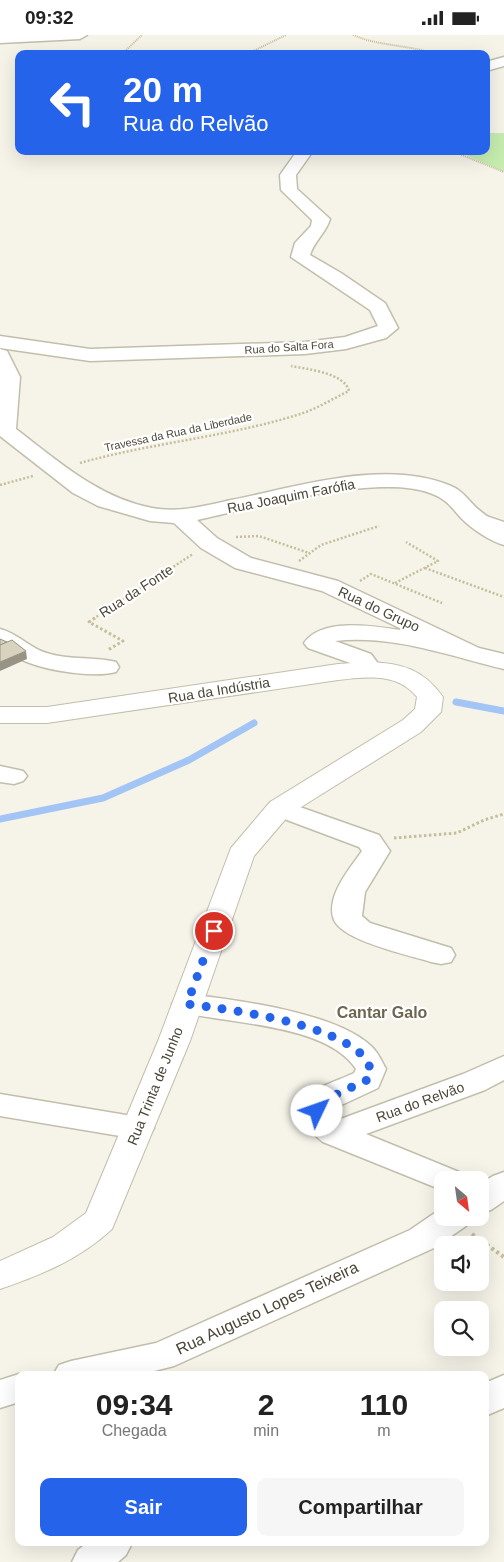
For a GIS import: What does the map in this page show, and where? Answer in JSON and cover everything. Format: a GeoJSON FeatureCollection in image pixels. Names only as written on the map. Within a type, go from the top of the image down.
{"type":"FeatureCollection","features":[{"type":"Feature","properties":{"kind":"street"},"geometry":{"type":"LineString","coordinates":[[0,39],[80,35]]}},
{"type":"Feature","properties":{"kind":"street"},"geometry":{"type":"LineString","coordinates":[[490,66],[504,61]]}},
{"type":"Feature","properties":{"kind":"street","name":"Rua do Salta Fora"},"geometry":{"type":"LineString","coordinates":[[0,342],[90,355],[305,348],[346,343],[379,334],[388,328],[378,307],[335,277],[300,257],[304,243],[319,227],[321,219],[289,190],[288,175],[302,155]]}},
{"type":"Feature","properties":{"kind":"street","name":"Rua Joaquim Farófia"},"geometry":{"type":"LineString","coordinates":[[0,355],[8,367],[10,378],[2,415],[6,431],[82,488],[106,501],[150,514],[180,517],[304,490],[376,481],[423,483],[445,491],[460,501],[470,514],[504,538]]}},
{"type":"Feature","properties":{"kind":"street","name":"Rua do Grupo"},"geometry":{"type":"LineString","coordinates":[[180,517],[213,546],[244,563],[330,586],[471,653]]}},
{"type":"Feature","properties":{"kind":"street"},"geometry":{"type":"LineString","coordinates":[[370,669],[362,659],[316,643],[320,637],[334,632],[354,631],[422,641],[504,662]]}},
{"type":"Feature","properties":{"kind":"street"},"geometry":{"type":"LineString","coordinates":[[0,636],[34,657],[79,666],[107,667]]}},
{"type":"Feature","properties":{"kind":"street","name":"Rua da Indústria"},"geometry":{"type":"LineString","coordinates":[[0,715],[47,715],[338,672],[370,669],[393,673],[416,681],[430,697]]}},
{"type":"Feature","properties":{"kind":"street","name":"Rua Trinta de Junho"},"geometry":{"type":"LineString","coordinates":[[0,1275],[42,1260],[66,1247],[82,1238],[100,1220],[187,1004],[241,854],[280,808],[412,726],[428,712],[430,697]]}},
{"type":"Feature","properties":{"kind":"street"},"geometry":{"type":"LineString","coordinates":[[280,808],[369,841],[376,851],[356,879],[345,905],[348,919],[360,929],[441,955]]}},
{"type":"Feature","properties":{"kind":"street"},"geometry":{"type":"LineString","coordinates":[[187,1004],[228,1009],[307,1028],[341,1041],[361,1054],[371,1069],[367,1080],[318,1103],[317,1111],[323,1127],[334,1134],[434,1174]]}},
{"type":"Feature","properties":{"kind":"street","name":"Rua do Relvão"},"geometry":{"type":"LineString","coordinates":[[334,1134],[474,1082],[504,1067]]}},
{"type":"Feature","properties":{"kind":"street"},"geometry":{"type":"LineString","coordinates":[[0,1105],[138,1127]]}},
{"type":"Feature","properties":{"kind":"street","name":"Rua Augusto Lopes Teixeira"},"geometry":{"type":"LineString","coordinates":[[90,1371],[162,1356],[422,1239],[442,1226]]}},
{"type":"Feature","properties":{"kind":"street"},"geometry":{"type":"LineString","coordinates":[[0,1393],[15,1389]]}},
{"type":"Feature","properties":{"kind":"street"},"geometry":{"type":"LineString","coordinates":[[489,1399],[504,1389]]}},
{"type":"Feature","properties":{"kind":"street"},"geometry":{"type":"LineString","coordinates":[[92,1562],[110,1546]]}},
{"type":"Feature","properties":{"kind":"lane"},"geometry":{"type":"LineString","coordinates":[[470,514],[504,525]]}},
{"type":"Feature","properties":{"kind":"path"},"geometry":{"type":"LineString","coordinates":[[126,50],[142,35]]}},
{"type":"Feature","properties":{"kind":"path"},"geometry":{"type":"LineString","coordinates":[[255,50],[286,35]]}},
{"type":"Feature","properties":{"kind":"path"},"geometry":{"type":"LineString","coordinates":[[353,35],[362,39],[423,50]]}},
{"type":"Feature","properties":{"kind":"path"},"geometry":{"type":"LineString","coordinates":[[462,155],[504,172]]}},
{"type":"Feature","properties":{"kind":"path","name":"Travessa da Rua da Liberdade"},"geometry":{"type":"LineString","coordinates":[[58,469],[115,453],[214,436],[298,415],[315,405],[349,391],[348,387],[332,375],[315,373],[283,364]]}},
{"type":"Feature","properties":{"kind":"path"},"geometry":{"type":"LineString","coordinates":[[0,485],[58,469]]}},
{"type":"Feature","properties":{"kind":"path"},"geometry":{"type":"LineString","coordinates":[[284,574],[321,545],[379,526]]}},
{"type":"Feature","properties":{"kind":"path"},"geometry":{"type":"LineString","coordinates":[[213,546],[241,535],[259,535],[310,553]]}},
{"type":"Feature","properties":{"kind":"path"},"geometry":{"type":"LineString","coordinates":[[394,584],[438,561],[406,542]]}},
{"type":"Feature","properties":{"kind":"path","name":"Rua da Fonte"},"geometry":{"type":"LineString","coordinates":[[79,666],[123,641],[89,622],[213,546]]}},
{"type":"Feature","properties":{"kind":"path"},"geometry":{"type":"LineString","coordinates":[[424,568],[504,597]]}},
{"type":"Feature","properties":{"kind":"path"},"geometry":{"type":"LineString","coordinates":[[343,592],[371,574],[442,603]]}},
{"type":"Feature","properties":{"kind":"path"},"geometry":{"type":"LineString","coordinates":[[369,841],[457,833],[484,820],[504,815]]}},
{"type":"Feature","properties":{"kind":"path"},"geometry":{"type":"LineString","coordinates":[[487,1226],[504,1257]]}},
{"type":"Feature","properties":{"kind":"green space"},"geometry":{"type":"Polygon","coordinates":[[[490,133],[504,133],[504,172],[466,155],[490,155],[490,133]]]}},
{"type":"Feature","properties":{"kind":"building"},"geometry":{"type":"Polygon","coordinates":[[[0,639],[7,642],[0,645],[0,639]]]}},
{"type":"Feature","properties":{"kind":"building"},"geometry":{"type":"Polygon","coordinates":[[[12,640],[26,651],[0,662],[0,645],[12,640]]]}},
{"type":"Feature","properties":{"kind":"waterway"},"geometry":{"type":"LineString","coordinates":[[456,702],[504,711]]}},
{"type":"Feature","properties":{"kind":"waterway"},"geometry":{"type":"LineString","coordinates":[[0,819],[103,798],[189,760],[254,723]]}},
{"type":"Feature","properties":{"kind":"district","name":"Cantar Galo"},"geometry":{"type":"Point","coordinates":[382,1012]}},
{"type":"Feature","properties":{"kind":"route"},"geometry":{"type":"LineString","coordinates":[[214,931],[187,1004],[228,1009],[307,1028],[341,1041],[351,1047],[361,1054],[371,1069],[367,1080],[318,1103],[317,1111]]}}]}
